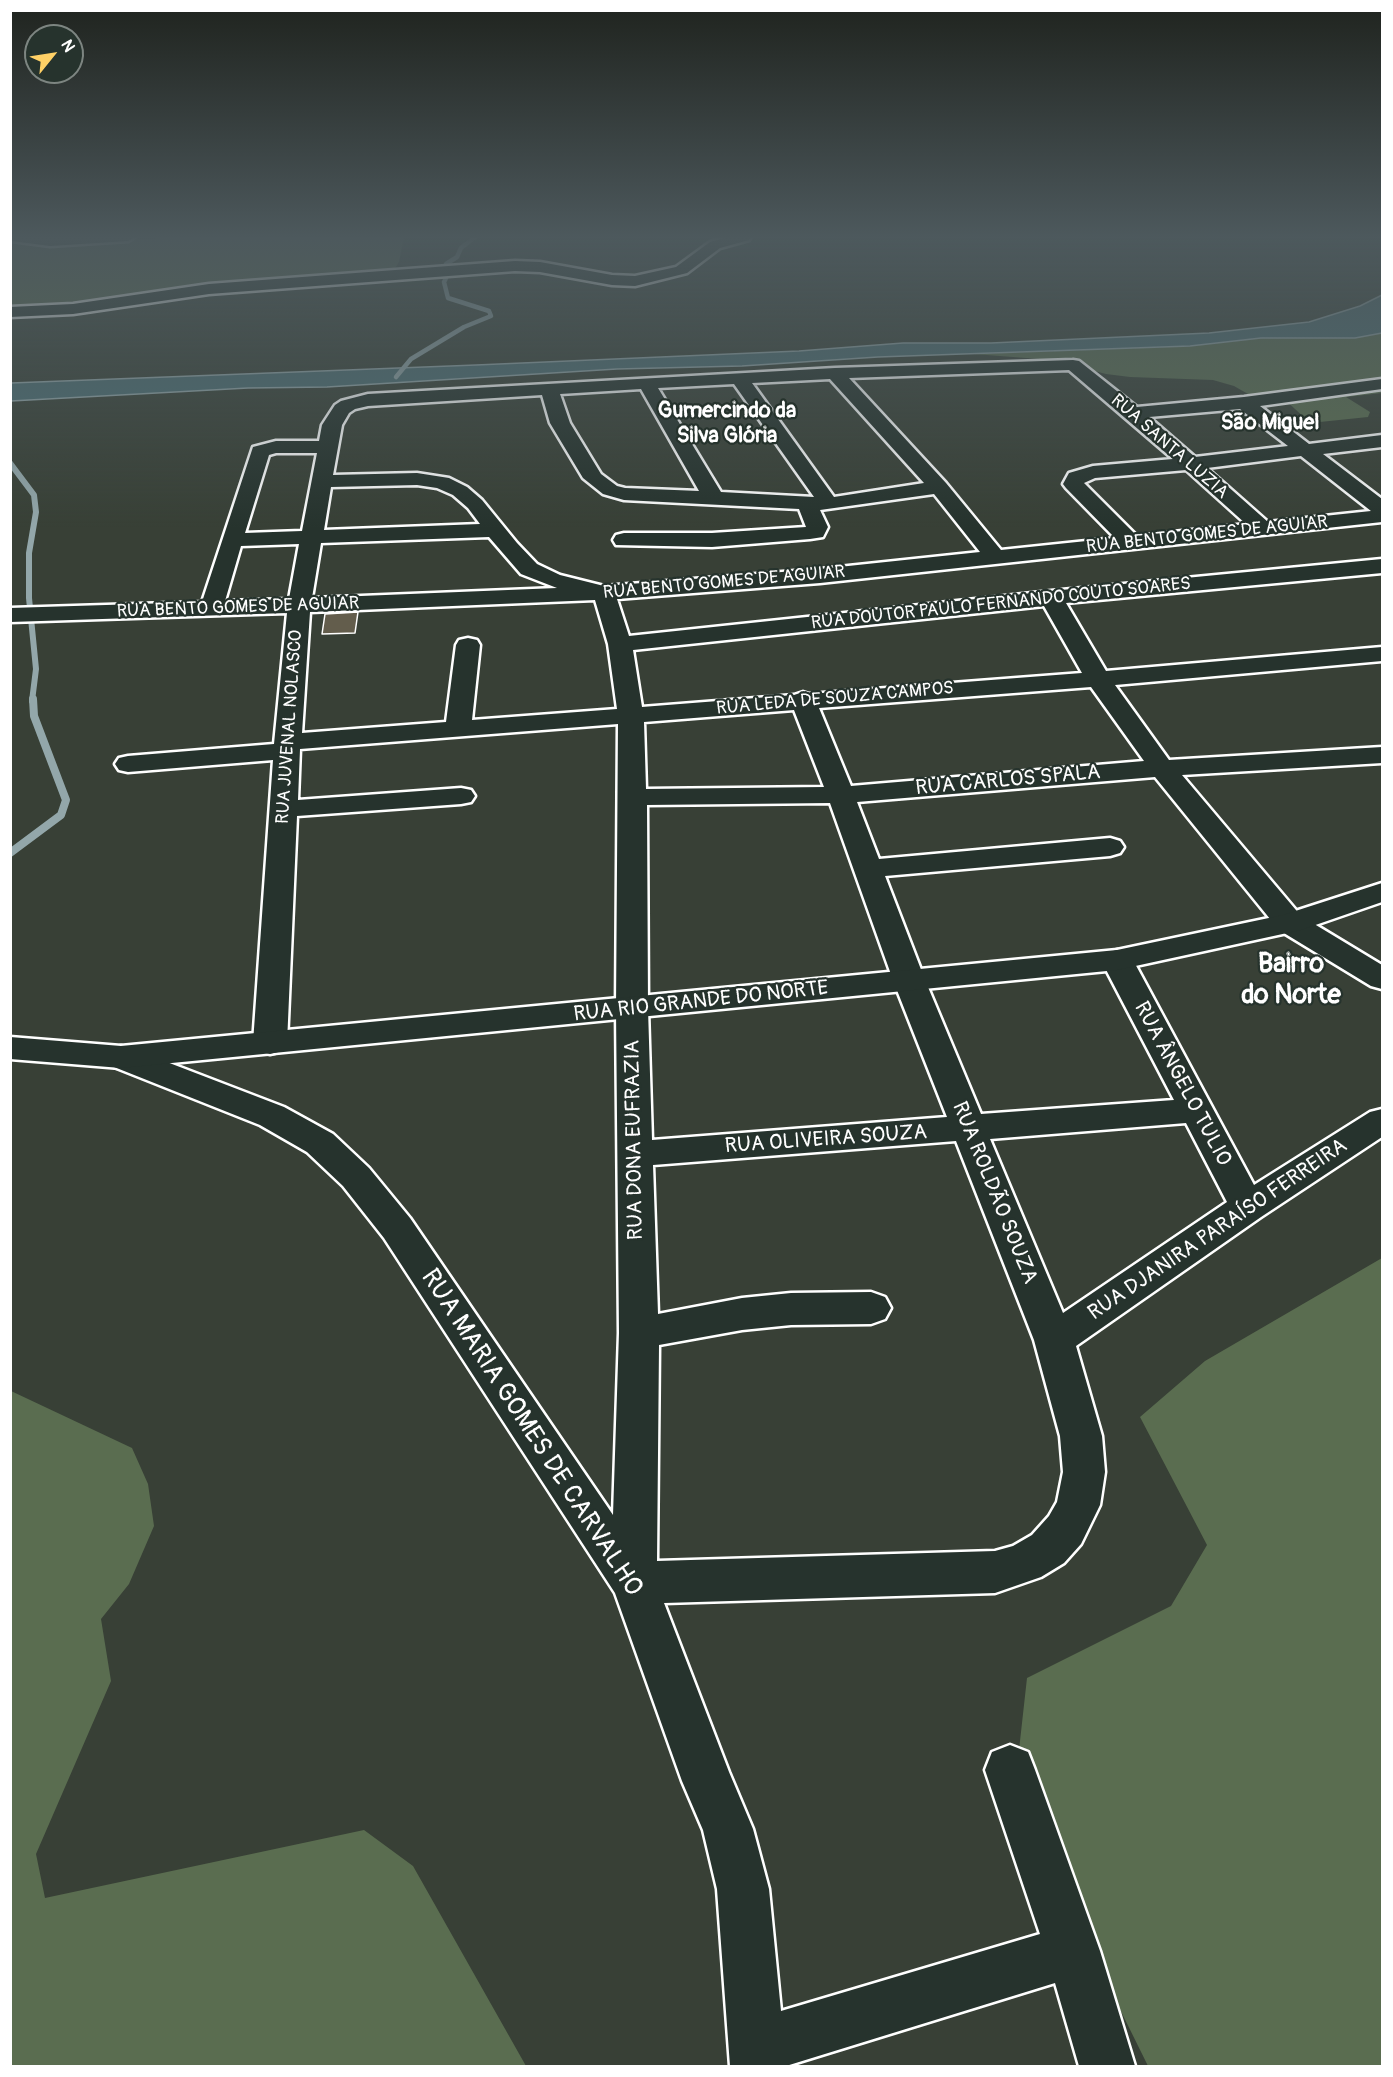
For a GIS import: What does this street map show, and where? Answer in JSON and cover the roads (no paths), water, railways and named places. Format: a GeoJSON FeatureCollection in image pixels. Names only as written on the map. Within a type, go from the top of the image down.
{"type":"FeatureCollection","features":[{"type":"Feature","properties":{"kind":"street","name":"RUA JUVENAL NOLASCO"},"geometry":{"type":"LineString","coordinates":[[270,1043],[299,606],[323,481],[327,447],[332,425],[342,409],[368,400],[549,388],[835,373],[1073,365]]}},
{"type":"Feature","properties":{"kind":"street","name":"RUA SANTA LUZIA"},"geometry":{"type":"LineString","coordinates":[[1073,365],[1133,413],[1265,530]]}},
{"type":"Feature","properties":{"kind":"street"},"geometry":{"type":"LineString","coordinates":[[835,373],[939,488],[995,557]]}},
{"type":"Feature","properties":{"kind":"street"},"geometry":{"type":"LineString","coordinates":[[740,378],[829,504]]}},
{"type":"Feature","properties":{"kind":"street"},"geometry":{"type":"LineString","coordinates":[[646,383],[713,497]]}},
{"type":"Feature","properties":{"kind":"street"},"geometry":{"type":"LineString","coordinates":[[1133,413],[1244,403],[1383,384]]}},
{"type":"Feature","properties":{"kind":"street"},"geometry":{"type":"LineString","coordinates":[[549,388],[560,423],[593,478],[617,492],[642,497],[713,497],[829,504],[939,488]]}},
{"type":"Feature","properties":{"kind":"street"},"geometry":{"type":"LineString","coordinates":[[1244,403],[1383,509]]}},
{"type":"Feature","properties":{"kind":"street"},"geometry":{"type":"LineString","coordinates":[[1132,543],[1073,484],[1073,480],[1082,474],[1093,472],[1188,464],[1383,441]]}},
{"type":"Feature","properties":{"kind":"street"},"geometry":{"type":"LineString","coordinates":[[211,609],[260,451],[276,447],[327,447]]}},
{"type":"Feature","properties":{"kind":"street"},"geometry":{"type":"LineString","coordinates":[[323,481],[402,479],[442,482],[467,496],[493,530],[529,569],[552,580],[604,593]]}},
{"type":"Feature","properties":{"kind":"street"},"geometry":{"type":"LineString","coordinates":[[624,540],[712,540],[815,532],[817,527],[807,504]]}},
{"type":"Feature","properties":{"kind":"street","name":"RUA BENTO GOMES DE AGUIAR"},"geometry":{"type":"LineString","coordinates":[[10,615],[62,615],[604,593],[820,576],[1383,516]]}},
{"type":"Feature","properties":{"kind":"street"},"geometry":{"type":"LineString","coordinates":[[233,540],[493,530]]}},
{"type":"Feature","properties":{"kind":"street","name":"RUA DOUTOR PAULO FERNANDO COUTO SOARES"},"geometry":{"type":"LineString","coordinates":[[620,644],[1051,598],[1381,568]]}},
{"type":"Feature","properties":{"kind":"street","name":"RUA DONA EUFRAZIA"},"geometry":{"type":"LineString","coordinates":[[604,593],[620,644],[631,716],[632,1009],[639,1333],[634,1583]]}},
{"type":"Feature","properties":{"kind":"street"},"geometry":{"type":"LineString","coordinates":[[1051,598],[1098,679],[1162,768],[1290,923],[1383,979]]}},
{"type":"Feature","properties":{"kind":"street"},"geometry":{"type":"LineString","coordinates":[[458,730],[468,645]]}},
{"type":"Feature","properties":{"kind":"street","name":"RUA LEDA DE SOUZA CAMPOS"},"geometry":{"type":"LineString","coordinates":[[128,764],[458,730],[1383,654]]}},
{"type":"Feature","properties":{"kind":"street","name":"RUA ROLDÃO SOUZA"},"geometry":{"type":"LineString","coordinates":[[634,1583],[994,1572],[1025,1563],[1048,1549],[1065,1530],[1078,1505],[1084,1472],[1082,1436],[1053,1340],[909,980],[841,795],[803,700]]}},
{"type":"Feature","properties":{"kind":"street","name":"RUA CARLOS SPALA"},"geometry":{"type":"LineString","coordinates":[[633,797],[841,795],[1162,768],[1383,756]]}},
{"type":"Feature","properties":{"kind":"street"},"geometry":{"type":"LineString","coordinates":[[284,809],[461,796]]}},
{"type":"Feature","properties":{"kind":"street"},"geometry":{"type":"LineString","coordinates":[[867,869],[1110,847]]}},
{"type":"Feature","properties":{"kind":"street","name":"RUA RIO GRANDE DO NORTE"},"geometry":{"type":"LineString","coordinates":[[10,1048],[121,1057],[1117,960],[1290,923],[1383,892]]}},
{"type":"Feature","properties":{"kind":"street","name":"RUA ÂNGELO TULIO"},"geometry":{"type":"LineString","coordinates":[[1117,960],[1248,1207]]}},
{"type":"Feature","properties":{"kind":"street","name":"RUA MARIA GOMES DE CARVALHO"},"geometry":{"type":"LineString","coordinates":[[121,1057],[272,1116],[320,1143],[356,1177],[397,1228],[634,1583],[707,1781],[728,1829],[743,1889],[758,2056]]}},
{"type":"Feature","properties":{"kind":"street","name":"RUA OLIVEIRA SOUZA"},"geometry":{"type":"LineString","coordinates":[[635,1154],[968,1130],[1196,1110]]}},
{"type":"Feature","properties":{"kind":"street","name":"RUA DJANIRA PARAÍSO FERREIRA"},"geometry":{"type":"LineString","coordinates":[[1053,1340],[1248,1207],[1383,1121]]}},
{"type":"Feature","properties":{"kind":"street"},"geometry":{"type":"LineString","coordinates":[[639,1333],[742,1314],[791,1309],[871,1308]]}},
{"type":"Feature","properties":{"kind":"street"},"geometry":{"type":"LineString","coordinates":[[1010,1770],[1073,1951],[1107,2067]]}},
{"type":"Feature","properties":{"kind":"street"},"geometry":{"type":"LineString","coordinates":[[758,2056],[1073,1951]]}},
{"type":"Feature","properties":{"kind":"water"},"geometry":{"type":"Polygon","coordinates":[[[1189,334],[1377,334],[1355,338],[1261,338],[1190,346],[878,357],[742,366],[617,369],[327,387],[248,388],[11,401],[11,383],[799,351],[903,343],[991,343],[1189,334]]]}},
{"type":"Feature","properties":{"kind":"waterway"},"geometry":{"type":"LineString","coordinates":[[396,377],[411,359],[453,334]]}},
{"type":"Feature","properties":{"kind":"waterway"},"geometry":{"type":"LineString","coordinates":[[10,463],[34,495],[36,512],[29,553],[29,598],[36,669],[32,701]]}},
{"type":"Feature","properties":{"kind":"waterway"},"geometry":{"type":"LineString","coordinates":[[10,853],[61,815],[66,800],[34,716],[33,699]]}},
{"type":"Feature","properties":{"kind":"district","name":"São Miguel"},"geometry":{"type":"Point","coordinates":[1270,423]}},
{"type":"Feature","properties":{"kind":"district","name":"Gumercindo da Silva Glória"},"geometry":{"type":"Point","coordinates":[727,424]}},
{"type":"Feature","properties":{"kind":"district","name":"Bairro do Norte"},"geometry":{"type":"Point","coordinates":[1291,980]}}]}
